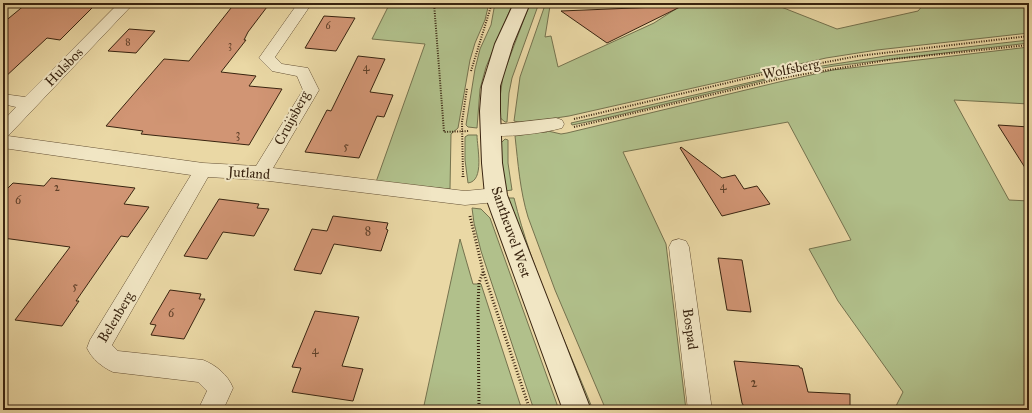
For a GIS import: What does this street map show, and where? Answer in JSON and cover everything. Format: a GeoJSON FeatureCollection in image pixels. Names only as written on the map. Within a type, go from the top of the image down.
{"type":"FeatureCollection","features":[{"type":"Feature","properties":{"kind":"street","name":"Hulsbos"},"geometry":{"type":"LineString","coordinates":[[3,132],[29,103],[127,3]]}},
{"type":"Feature","properties":{"kind":"street","name":"Cruijsberg"},"geometry":{"type":"LineString","coordinates":[[261,174],[311,90],[303,72],[277,68],[266,58],[305,3]]}},
{"type":"Feature","properties":{"kind":"street","name":"Santheuvel West"},"geometry":{"type":"LineString","coordinates":[[522,3],[504,44],[491,86],[490,111],[492,163],[496,195],[577,410]]}},
{"type":"Feature","properties":{"kind":"street"},"geometry":{"type":"LineString","coordinates":[[3,99],[29,103]]}},
{"type":"Feature","properties":{"kind":"street"},"geometry":{"type":"LineString","coordinates":[[491,130],[510,130],[556,124]]}},
{"type":"Feature","properties":{"kind":"street","name":"Jutland"},"geometry":{"type":"LineString","coordinates":[[3,142],[203,170],[261,174],[465,198],[496,195]]}},
{"type":"Feature","properties":{"kind":"street","name":"Belenberg"},"geometry":{"type":"LineString","coordinates":[[203,170],[98,348],[113,361],[203,371],[221,388],[210,410]]}},
{"type":"Feature","properties":{"kind":"street","name":"Bospad"},"geometry":{"type":"LineString","coordinates":[[679,247],[700,410]]}},
{"type":"Feature","properties":{"kind":"path"},"geometry":{"type":"LineString","coordinates":[[434,3],[444,132],[461,132]]}},
{"type":"Feature","properties":{"kind":"path"},"geometry":{"type":"LineString","coordinates":[[544,3],[552,3]]}},
{"type":"Feature","properties":{"kind":"path","name":"Wolfsberg"},"geometry":{"type":"LineString","coordinates":[[556,124],[769,72],[858,56],[1029,36]]}},
{"type":"Feature","properties":{"kind":"path","name":"Wolfsberg"},"geometry":{"type":"LineString","coordinates":[[556,124],[574,128],[787,77],[828,70],[894,59],[1029,45]]}},
{"type":"Feature","properties":{"kind":"path"},"geometry":{"type":"LineString","coordinates":[[479,410],[478,305],[479,284],[483,271],[530,410]]}},
{"type":"Feature","properties":{"kind":"green space"},"geometry":{"type":"Polygon","coordinates":[[[390,3],[489,3],[485,20],[475,43],[470,60],[458,128],[451,134],[450,189],[376,182],[425,44],[372,39],[390,3]]]}},
{"type":"Feature","properties":{"kind":"green space"},"geometry":{"type":"Polygon","coordinates":[[[495,3],[513,3],[486,67],[480,89],[477,128],[468,127],[466,125],[475,69],[480,49],[491,25],[495,3]]]}},
{"type":"Feature","properties":{"kind":"green space"},"geometry":{"type":"Polygon","coordinates":[[[530,3],[539,3],[512,78],[509,93],[507,122],[505,122],[498,116],[503,75],[530,3]]]}},
{"type":"Feature","properties":{"kind":"green space"},"geometry":{"type":"Polygon","coordinates":[[[685,3],[771,3],[837,29],[918,11],[925,3],[1029,3],[1029,33],[877,50],[826,58],[569,116],[523,123],[514,121],[520,77],[545,5],[550,6],[545,37],[551,36],[558,67],[654,23],[685,3]]]}},
{"type":"Feature","properties":{"kind":"green space"},"geometry":{"type":"Polygon","coordinates":[[[1029,40],[1029,43],[834,66],[800,72],[602,119],[572,125],[571,123],[822,66],[886,56],[1029,40]]]}},
{"type":"Feature","properties":{"kind":"green space"},"geometry":{"type":"Polygon","coordinates":[[[1029,47],[1029,104],[954,100],[1009,200],[1029,201],[1029,366],[1024,366],[1029,373],[1029,410],[894,410],[903,392],[838,301],[809,249],[851,240],[788,122],[623,152],[666,244],[686,410],[606,410],[555,290],[528,217],[521,187],[515,136],[548,131],[561,134],[567,133],[833,70],[1029,47]]]}},
{"type":"Feature","properties":{"kind":"green space"},"geometry":{"type":"Polygon","coordinates":[[[468,135],[477,135],[479,163],[477,176],[473,181],[468,183],[465,160],[465,137],[468,135]]]}},
{"type":"Feature","properties":{"kind":"green space"},"geometry":{"type":"Polygon","coordinates":[[[505,139],[508,140],[508,163],[512,190],[505,191],[499,145],[505,139]]]}},
{"type":"Feature","properties":{"kind":"green space"},"geometry":{"type":"Polygon","coordinates":[[[508,198],[514,198],[521,225],[540,279],[593,410],[590,410],[508,198]]]}},
{"type":"Feature","properties":{"kind":"green space"},"geometry":{"type":"Polygon","coordinates":[[[472,208],[481,209],[490,218],[559,410],[534,410],[481,251],[472,208]]]}},
{"type":"Feature","properties":{"kind":"green space"},"geometry":{"type":"Polygon","coordinates":[[[460,239],[473,284],[481,284],[522,410],[423,410],[460,239]]]}},
{"type":"Feature","properties":{"kind":"building"},"geometry":{"type":"Polygon","coordinates":[[[47,3],[93,7],[60,40],[47,38],[3,79],[3,23],[26,4],[44,5],[47,3]]]}},
{"type":"Feature","properties":{"kind":"building"},"geometry":{"type":"Polygon","coordinates":[[[235,3],[270,3],[248,32],[244,40],[246,40],[221,72],[256,76],[249,86],[282,89],[249,145],[141,134],[143,131],[106,126],[164,59],[189,61],[235,3]]]}},
{"type":"Feature","properties":{"kind":"building"},"geometry":{"type":"Polygon","coordinates":[[[682,6],[607,43],[561,11],[682,6]]]}},
{"type":"Feature","properties":{"kind":"building"},"geometry":{"type":"Polygon","coordinates":[[[324,16],[355,18],[336,51],[305,48],[324,16]]]}},
{"type":"Feature","properties":{"kind":"building"},"geometry":{"type":"Polygon","coordinates":[[[129,29],[155,31],[136,53],[108,51],[129,29]]]}},
{"type":"Feature","properties":{"kind":"building"},"geometry":{"type":"Polygon","coordinates":[[[358,56],[385,59],[370,92],[393,95],[384,117],[377,116],[359,158],[305,152],[327,110],[331,111],[358,56]]]}},
{"type":"Feature","properties":{"kind":"building"},"geometry":{"type":"Polygon","coordinates":[[[998,125],[1029,127],[1029,174],[998,125]]]}},
{"type":"Feature","properties":{"kind":"building"},"geometry":{"type":"Polygon","coordinates":[[[681,147],[722,178],[735,175],[744,189],[757,186],[770,204],[722,216],[680,148],[681,147]]]}},
{"type":"Feature","properties":{"kind":"building"},"geometry":{"type":"Polygon","coordinates":[[[51,178],[135,188],[124,204],[149,207],[128,237],[121,236],[76,301],[79,301],[62,326],[15,320],[70,247],[3,238],[3,193],[13,183],[44,186],[51,178]]]}},
{"type":"Feature","properties":{"kind":"building"},"geometry":{"type":"Polygon","coordinates":[[[219,199],[259,204],[257,208],[269,209],[254,236],[223,232],[207,259],[184,256],[219,199]]]}},
{"type":"Feature","properties":{"kind":"building"},"geometry":{"type":"Polygon","coordinates":[[[333,216],[388,223],[386,229],[388,230],[381,251],[334,244],[321,274],[294,270],[312,229],[327,231],[333,216]]]}},
{"type":"Feature","properties":{"kind":"building"},"geometry":{"type":"Polygon","coordinates":[[[718,258],[742,260],[751,312],[727,310],[718,258]]]}},
{"type":"Feature","properties":{"kind":"building"},"geometry":{"type":"Polygon","coordinates":[[[170,290],[201,294],[199,299],[205,299],[184,339],[151,335],[156,325],[150,324],[170,290]]]}},
{"type":"Feature","properties":{"kind":"building"},"geometry":{"type":"Polygon","coordinates":[[[315,311],[359,317],[342,366],[363,369],[353,401],[292,392],[301,368],[292,367],[315,311]]]}},
{"type":"Feature","properties":{"kind":"building"},"geometry":{"type":"Polygon","coordinates":[[[734,361],[799,366],[802,368],[808,392],[850,394],[850,410],[746,410],[742,403],[734,361]]]}}]}
